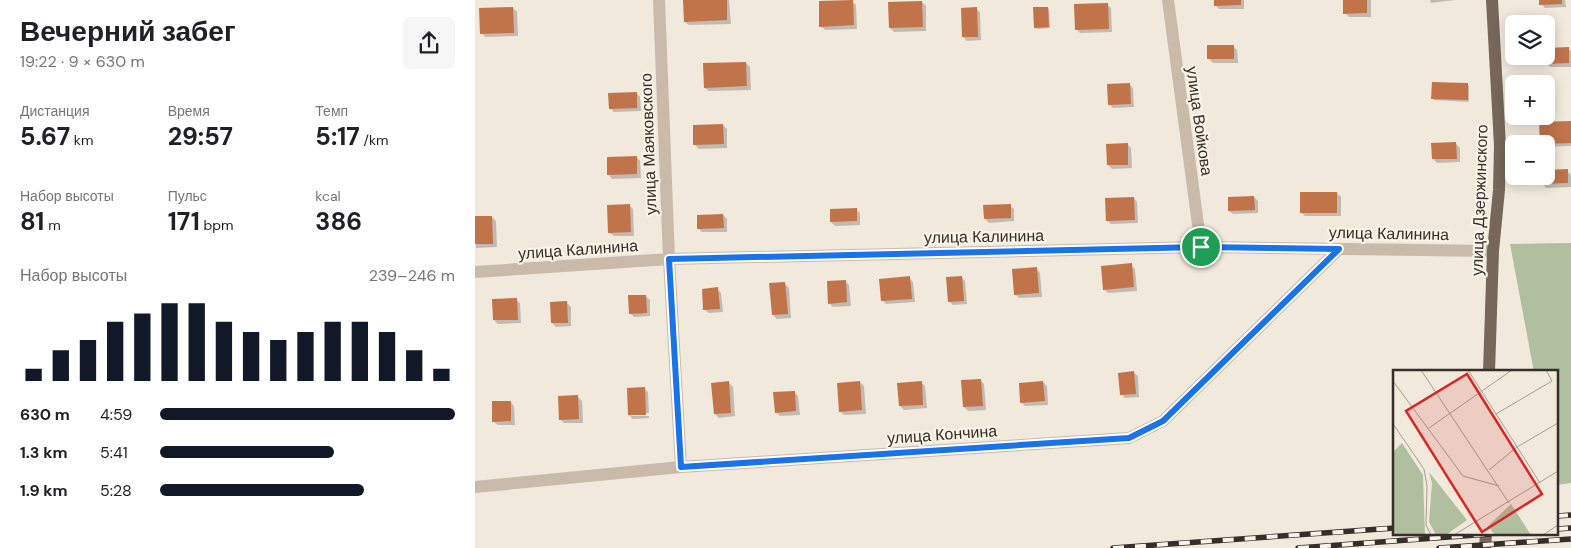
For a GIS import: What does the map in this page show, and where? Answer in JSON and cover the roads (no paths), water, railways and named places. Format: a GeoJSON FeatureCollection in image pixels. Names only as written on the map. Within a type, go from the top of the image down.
{"type":"FeatureCollection","features":[{"type":"Feature","properties":{"kind":"main road","name":"улица Дзержинского"},"geometry":{"type":"LineString","coordinates":[[1489,370],[1493,251],[1499,190],[1500,146],[1492,0]]}},
{"type":"Feature","properties":{"kind":"street","name":"улица Маяковского"},"geometry":{"type":"LineString","coordinates":[[659,0],[669,259],[681,467]]}},
{"type":"Feature","properties":{"kind":"street","name":"улица Войкова"},"geometry":{"type":"LineString","coordinates":[[1167,0],[1201,247]]}},
{"type":"Feature","properties":{"kind":"street","name":"улица Калинина"},"geometry":{"type":"LineString","coordinates":[[475,272],[669,259],[1201,247],[1493,251]]}},
{"type":"Feature","properties":{"kind":"street","name":"улица Кончина"},"geometry":{"type":"LineString","coordinates":[[475,487],[681,467],[1129,438],[1163,421],[1339,249]]}},
{"type":"Feature","properties":{"kind":"railway"},"geometry":{"type":"LineString","coordinates":[[1559,516],[1571,515]]}},
{"type":"Feature","properties":{"kind":"railway"},"geometry":{"type":"LineString","coordinates":[[1113,548],[1393,528]]}},
{"type":"Feature","properties":{"kind":"railway"},"geometry":{"type":"LineString","coordinates":[[1559,529],[1571,528]]}},
{"type":"Feature","properties":{"kind":"railway"},"geometry":{"type":"LineString","coordinates":[[1298,548],[1463,536]]}},
{"type":"Feature","properties":{"kind":"railway"},"geometry":{"type":"LineString","coordinates":[[1439,548],[1571,539]]}}]}
